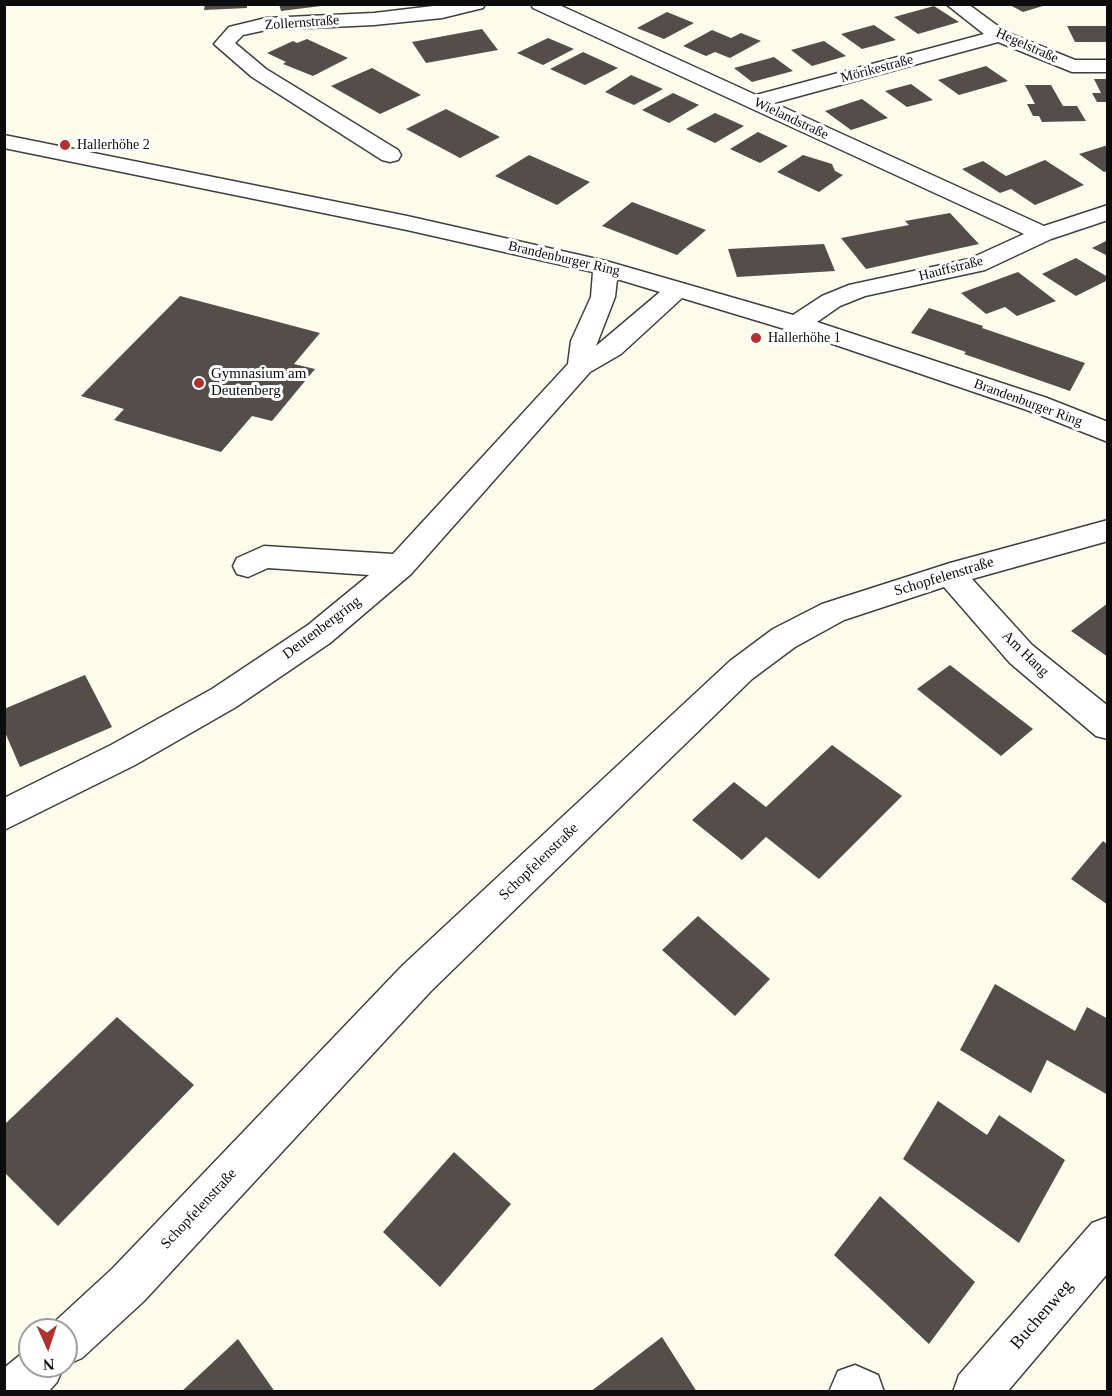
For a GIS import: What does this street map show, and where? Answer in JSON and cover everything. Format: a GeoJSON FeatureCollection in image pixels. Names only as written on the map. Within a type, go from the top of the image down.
{"type":"FeatureCollection","features":[{"type":"Feature","properties":{"kind":"street","name":"Zollernstraße"},"geometry":{"type":"LineString","coordinates":[[390,155],[260,73],[224,44],[236,30],[266,24],[374,19],[442,12],[476,4]]}},
{"type":"Feature","properties":{"kind":"street","name":"Wielandstraße"},"geometry":{"type":"LineString","coordinates":[[540,4],[1043,234]]}},
{"type":"Feature","properties":{"kind":"street","name":"Hegelstraße"},"geometry":{"type":"LineString","coordinates":[[955,4],[999,36],[1072,66],[1107,66]]}},
{"type":"Feature","properties":{"kind":"street","name":"Mörikestraße"},"geometry":{"type":"LineString","coordinates":[[755,102],[999,36]]}},
{"type":"Feature","properties":{"kind":"street","name":"Brandenburger Ring"},"geometry":{"type":"LineString","coordinates":[[4,141],[407,223],[606,268],[796,324],[1037,404],[1107,433]]}},
{"type":"Feature","properties":{"kind":"street","name":"Hauffstraße"},"geometry":{"type":"LineString","coordinates":[[796,324],[831,301],[858,290],[976,266],[1043,234],[1107,213]]}},
{"type":"Feature","properties":{"kind":"street"},"geometry":{"type":"LineString","coordinates":[[581,366],[584,341],[603,297],[606,268]]}},
{"type":"Feature","properties":{"kind":"street","name":"Deutenbergring"},"geometry":{"type":"LineString","coordinates":[[4,815],[123,755],[224,698],[319,634],[400,566],[581,366],[612,348],[678,289]]}},
{"type":"Feature","properties":{"kind":"street","name":"Schopfelenstraße"},"geometry":{"type":"LineString","coordinates":[[78,1331],[128,1285],[417,978],[741,670],[784,638],[833,612],[950,574],[1107,530]]}},
{"type":"Feature","properties":{"kind":"street"},"geometry":{"type":"LineString","coordinates":[[249,566],[264,557],[400,566]]}},
{"type":"Feature","properties":{"kind":"street","name":"Am Hang"},"geometry":{"type":"LineString","coordinates":[[950,574],[1021,654],[1107,726]]}},
{"type":"Feature","properties":{"kind":"street","name":"Buchenweg"},"geometry":{"type":"LineString","coordinates":[[976,1392],[1107,1239]]}},
{"type":"Feature","properties":{"kind":"street"},"geometry":{"type":"LineString","coordinates":[[13,1392],[28,1378]]}},
{"type":"Feature","properties":{"kind":"building"},"geometry":{"type":"Polygon","coordinates":[[[205,4],[247,4],[247,8],[204,10],[205,4]]]}},
{"type":"Feature","properties":{"kind":"building"},"geometry":{"type":"Polygon","coordinates":[[[279,4],[321,4],[321,6],[281,11],[279,4]]]}},
{"type":"Feature","properties":{"kind":"building"},"geometry":{"type":"Polygon","coordinates":[[[1008,4],[1046,4],[1046,5],[1023,12],[1008,4]]]}},
{"type":"Feature","properties":{"kind":"building"},"geometry":{"type":"Polygon","coordinates":[[[934,6],[959,22],[918,34],[894,17],[934,6]]]}},
{"type":"Feature","properties":{"kind":"building"},"geometry":{"type":"Polygon","coordinates":[[[667,12],[694,23],[664,39],[637,28],[667,12]]]}},
{"type":"Feature","properties":{"kind":"building"},"geometry":{"type":"Polygon","coordinates":[[[874,25],[896,40],[862,49],[841,34],[874,25]]]}},
{"type":"Feature","properties":{"kind":"building"},"geometry":{"type":"Polygon","coordinates":[[[1067,26],[1108,26],[1108,42],[1075,42],[1067,26]]]}},
{"type":"Feature","properties":{"kind":"building"},"geometry":{"type":"Polygon","coordinates":[[[482,29],[498,50],[426,63],[412,42],[482,29]]]}},
{"type":"Feature","properties":{"kind":"building"},"geometry":{"type":"Polygon","coordinates":[[[712,30],[731,38],[741,33],[761,41],[730,58],[715,52],[706,56],[683,46],[712,30]]]}},
{"type":"Feature","properties":{"kind":"building"},"geometry":{"type":"Polygon","coordinates":[[[548,38],[574,49],[543,65],[517,53],[548,38]]]}},
{"type":"Feature","properties":{"kind":"building"},"geometry":{"type":"Polygon","coordinates":[[[307,39],[348,58],[313,76],[283,64],[286,62],[267,53],[293,41],[297,43],[307,39]]]}},
{"type":"Feature","properties":{"kind":"building"},"geometry":{"type":"Polygon","coordinates":[[[824,41],[846,56],[812,66],[791,50],[824,41]]]}},
{"type":"Feature","properties":{"kind":"building"},"geometry":{"type":"Polygon","coordinates":[[[583,52],[618,68],[585,85],[550,69],[583,52]]]}},
{"type":"Feature","properties":{"kind":"building"},"geometry":{"type":"Polygon","coordinates":[[[774,57],[793,71],[752,82],[734,68],[774,57]]]}},
{"type":"Feature","properties":{"kind":"building"},"geometry":{"type":"Polygon","coordinates":[[[986,66],[1008,81],[959,95],[938,80],[986,66]]]}},
{"type":"Feature","properties":{"kind":"building"},"geometry":{"type":"Polygon","coordinates":[[[372,68],[421,95],[380,114],[331,86],[372,68]]]}},
{"type":"Feature","properties":{"kind":"building"},"geometry":{"type":"Polygon","coordinates":[[[631,75],[663,89],[634,105],[605,92],[631,75]]]}},
{"type":"Feature","properties":{"kind":"building"},"geometry":{"type":"Polygon","coordinates":[[[1094,79],[1108,79],[1108,102],[1097,102],[1092,93],[1101,93],[1094,79]]]}},
{"type":"Feature","properties":{"kind":"building"},"geometry":{"type":"Polygon","coordinates":[[[911,84],[933,100],[907,107],[885,91],[911,84]]]}},
{"type":"Feature","properties":{"kind":"building"},"geometry":{"type":"Polygon","coordinates":[[[1025,85],[1051,85],[1063,106],[1077,106],[1086,121],[1042,122],[1039,116],[1033,116],[1027,104],[1035,104],[1025,85]]]}},
{"type":"Feature","properties":{"kind":"building"},"geometry":{"type":"Polygon","coordinates":[[[673,93],[699,105],[669,123],[642,110],[673,93]]]}},
{"type":"Feature","properties":{"kind":"building"},"geometry":{"type":"Polygon","coordinates":[[[862,99],[888,118],[851,130],[825,111],[862,99]]]}},
{"type":"Feature","properties":{"kind":"building"},"geometry":{"type":"Polygon","coordinates":[[[446,109],[500,137],[460,158],[406,129],[446,109]]]}},
{"type":"Feature","properties":{"kind":"building"},"geometry":{"type":"Polygon","coordinates":[[[715,113],[744,126],[715,143],[686,129],[715,113]]]}},
{"type":"Feature","properties":{"kind":"building"},"geometry":{"type":"Polygon","coordinates":[[[758,132],[788,146],[760,163],[730,149],[758,132]]]}},
{"type":"Feature","properties":{"kind":"building"},"geometry":{"type":"Polygon","coordinates":[[[1108,145],[1108,171],[1104,172],[1079,154],[1108,145]]]}},
{"type":"Feature","properties":{"kind":"building"},"geometry":{"type":"Polygon","coordinates":[[[529,155],[590,182],[557,205],[495,176],[529,155]]]}},
{"type":"Feature","properties":{"kind":"building"},"geometry":{"type":"Polygon","coordinates":[[[803,155],[832,164],[835,171],[843,175],[819,192],[777,172],[803,155]]]}},
{"type":"Feature","properties":{"kind":"building"},"geometry":{"type":"Polygon","coordinates":[[[1045,160],[1084,185],[1035,205],[1011,189],[1000,193],[962,169],[983,161],[1006,176],[1045,160]]]}},
{"type":"Feature","properties":{"kind":"building"},"geometry":{"type":"Polygon","coordinates":[[[632,202],[706,230],[677,255],[602,226],[632,202]]]}},
{"type":"Feature","properties":{"kind":"building"},"geometry":{"type":"Polygon","coordinates":[[[950,213],[979,244],[866,269],[841,238],[909,225],[905,221],[950,213]]]}},
{"type":"Feature","properties":{"kind":"building"},"geometry":{"type":"Polygon","coordinates":[[[1108,240],[1108,256],[1092,248],[1108,240]]]}},
{"type":"Feature","properties":{"kind":"building"},"geometry":{"type":"Polygon","coordinates":[[[824,244],[835,271],[737,277],[728,249],[824,244]]]}},
{"type":"Feature","properties":{"kind":"building"},"geometry":{"type":"Polygon","coordinates":[[[1076,258],[1108,277],[1108,280],[1076,296],[1042,274],[1076,258]]]}},
{"type":"Feature","properties":{"kind":"building"},"geometry":{"type":"Polygon","coordinates":[[[1018,272],[1056,301],[1017,316],[1005,307],[986,314],[961,293],[1018,272]]]}},
{"type":"Feature","properties":{"kind":"building","name":"Gymnasium am Deutenberg"},"geometry":{"type":"Polygon","coordinates":[[[180,296],[320,333],[294,364],[315,369],[272,421],[252,416],[221,452],[114,420],[124,409],[81,396],[180,296]]]}},
{"type":"Feature","properties":{"kind":"building"},"geometry":{"type":"Polygon","coordinates":[[[929,308],[1085,363],[1070,391],[964,354],[966,352],[911,333],[929,308]]]}},
{"type":"Feature","properties":{"kind":"building"},"geometry":{"type":"Polygon","coordinates":[[[1108,603],[1108,657],[1071,631],[1108,603]]]}},
{"type":"Feature","properties":{"kind":"building"},"geometry":{"type":"Polygon","coordinates":[[[950,665],[1033,729],[1001,756],[917,689],[950,665]]]}},
{"type":"Feature","properties":{"kind":"building"},"geometry":{"type":"Polygon","coordinates":[[[85,675],[112,727],[20,767],[4,730],[4,709],[85,675]]]}},
{"type":"Feature","properties":{"kind":"building"},"geometry":{"type":"Polygon","coordinates":[[[832,745],[902,796],[819,879],[766,837],[742,860],[692,820],[734,782],[766,807],[832,745]]]}},
{"type":"Feature","properties":{"kind":"building"},"geometry":{"type":"Polygon","coordinates":[[[1103,841],[1108,845],[1108,905],[1071,879],[1103,841]]]}},
{"type":"Feature","properties":{"kind":"building"},"geometry":{"type":"Polygon","coordinates":[[[698,916],[770,979],[735,1016],[662,950],[698,916]]]}},
{"type":"Feature","properties":{"kind":"building"},"geometry":{"type":"Polygon","coordinates":[[[995,984],[1075,1031],[1087,1007],[1108,1019],[1108,1095],[1047,1060],[1031,1093],[960,1050],[995,984]]]}},
{"type":"Feature","properties":{"kind":"building"},"geometry":{"type":"Polygon","coordinates":[[[117,1017],[194,1085],[58,1226],[4,1172],[4,1125],[117,1017]]]}},
{"type":"Feature","properties":{"kind":"building"},"geometry":{"type":"Polygon","coordinates":[[[938,1101],[987,1135],[999,1115],[1065,1160],[1019,1243],[903,1159],[938,1101]]]}},
{"type":"Feature","properties":{"kind":"building"},"geometry":{"type":"Polygon","coordinates":[[[454,1152],[511,1204],[440,1287],[383,1232],[454,1152]]]}},
{"type":"Feature","properties":{"kind":"building"},"geometry":{"type":"Polygon","coordinates":[[[880,1196],[975,1282],[929,1344],[834,1255],[880,1196]]]}},
{"type":"Feature","properties":{"kind":"building"},"geometry":{"type":"Polygon","coordinates":[[[662,1337],[697,1392],[590,1392],[662,1337]]]}},
{"type":"Feature","properties":{"kind":"building"},"geometry":{"type":"Polygon","coordinates":[[[238,1339],[275,1392],[181,1392],[238,1339]]]}},
{"type":"Feature","properties":{"kind":"place","name":"Hallerhöhe 2"},"geometry":{"type":"Point","coordinates":[65,145]}},
{"type":"Feature","properties":{"kind":"place","name":"Hallerhöhe 1"},"geometry":{"type":"Point","coordinates":[756,338]}},
{"type":"Feature","properties":{"kind":"place","name":"Gymnasium am Deutenberg"},"geometry":{"type":"Point","coordinates":[199,383]}}]}
